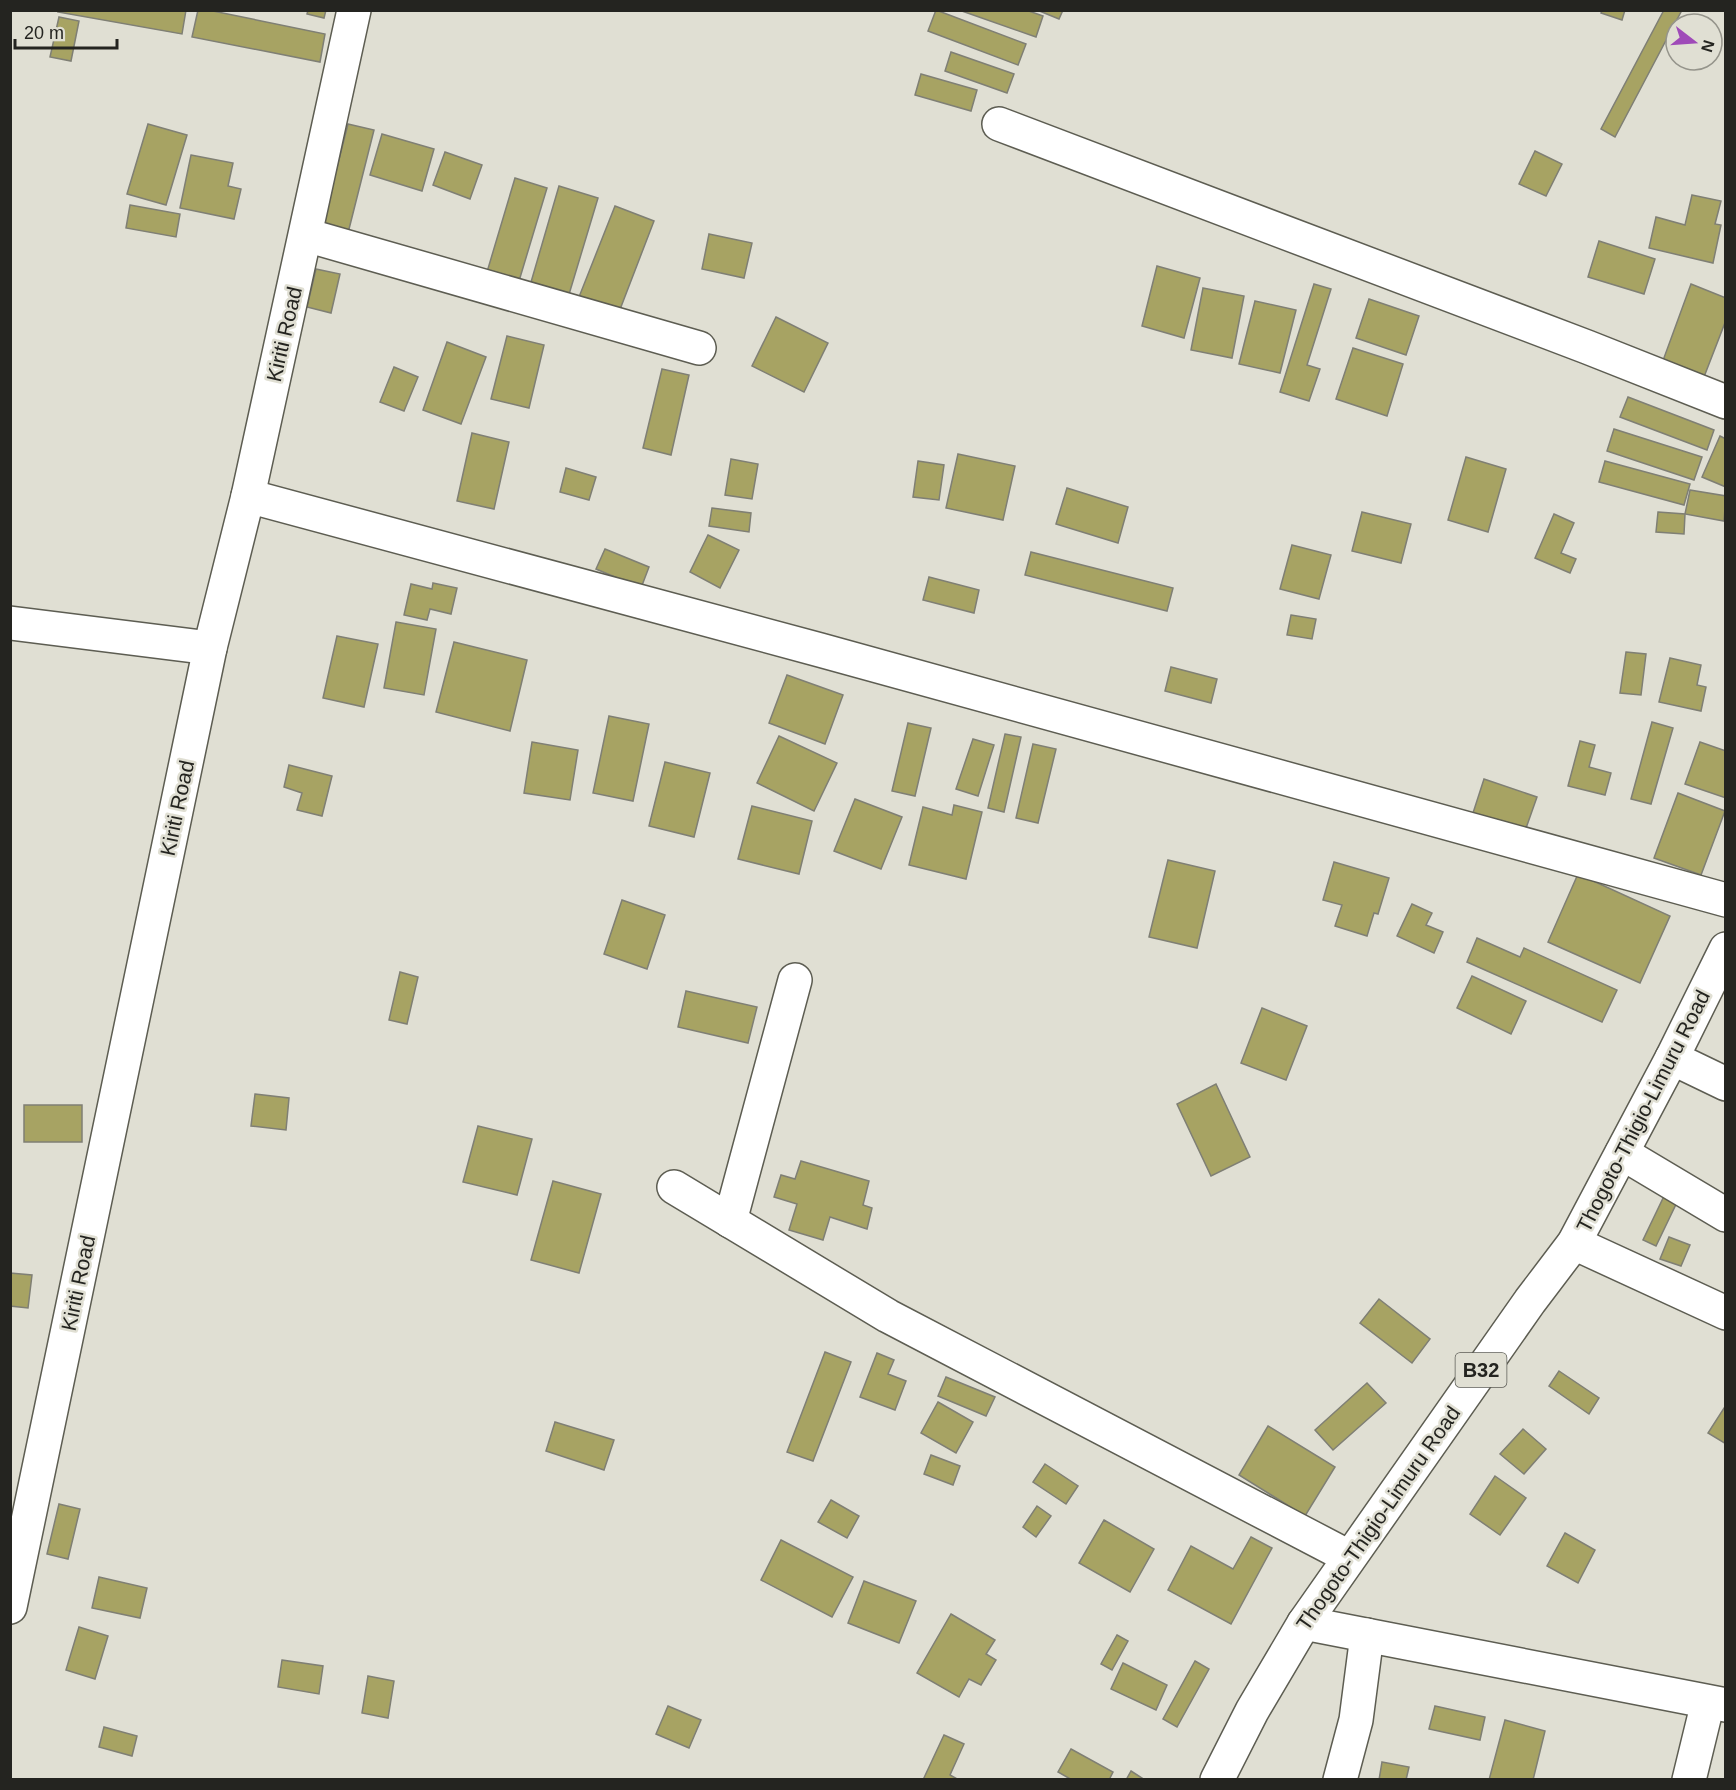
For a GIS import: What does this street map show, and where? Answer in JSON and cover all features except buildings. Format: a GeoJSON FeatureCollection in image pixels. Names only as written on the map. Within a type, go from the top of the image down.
{"type":"FeatureCollection","features":[{"type":"Feature","properties":{"kind":"main road","name":"Kiriti Road"},"geometry":{"type":"LineString","coordinates":[[11,1601],[210,648],[248,496],[354,10]]}},
{"type":"Feature","properties":{"kind":"main road"},"geometry":{"type":"LineString","coordinates":[[999,124],[1477,305],[1725,402]]}},
{"type":"Feature","properties":{"kind":"main road"},"geometry":{"type":"LineString","coordinates":[[306,235],[699,348]]}},
{"type":"Feature","properties":{"kind":"main road"},"geometry":{"type":"LineString","coordinates":[[248,496],[831,653],[1725,900]]}},
{"type":"Feature","properties":{"kind":"main road"},"geometry":{"type":"LineString","coordinates":[[10,623],[210,648]]}},
{"type":"Feature","properties":{"kind":"main road","name":"Thogoto-Thigio-Limuru Road"},"geometry":{"type":"LineString","coordinates":[[1217,1779],[1252,1711],[1304,1623],[1530,1301],[1574,1243],[1672,1058],[1725,949]]}},
{"type":"Feature","properties":{"kind":"main road"},"geometry":{"type":"LineString","coordinates":[[730,1221],[795,980]]}},
{"type":"Feature","properties":{"kind":"main road"},"geometry":{"type":"LineString","coordinates":[[1672,1058],[1725,1084]]}},
{"type":"Feature","properties":{"kind":"main road"},"geometry":{"type":"LineString","coordinates":[[1622,1153],[1725,1215]]}},
{"type":"Feature","properties":{"kind":"main road"},"geometry":{"type":"LineString","coordinates":[[674,1187],[888,1316],[1350,1557]]}},
{"type":"Feature","properties":{"kind":"main road"},"geometry":{"type":"LineString","coordinates":[[1574,1243],[1725,1313]]}},
{"type":"Feature","properties":{"kind":"main road"},"geometry":{"type":"LineString","coordinates":[[1304,1623],[1717,1703],[1689,1779]]}},
{"type":"Feature","properties":{"kind":"main road"},"geometry":{"type":"LineString","coordinates":[[1340,1779],[1356,1720],[1367,1635]]}}]}
